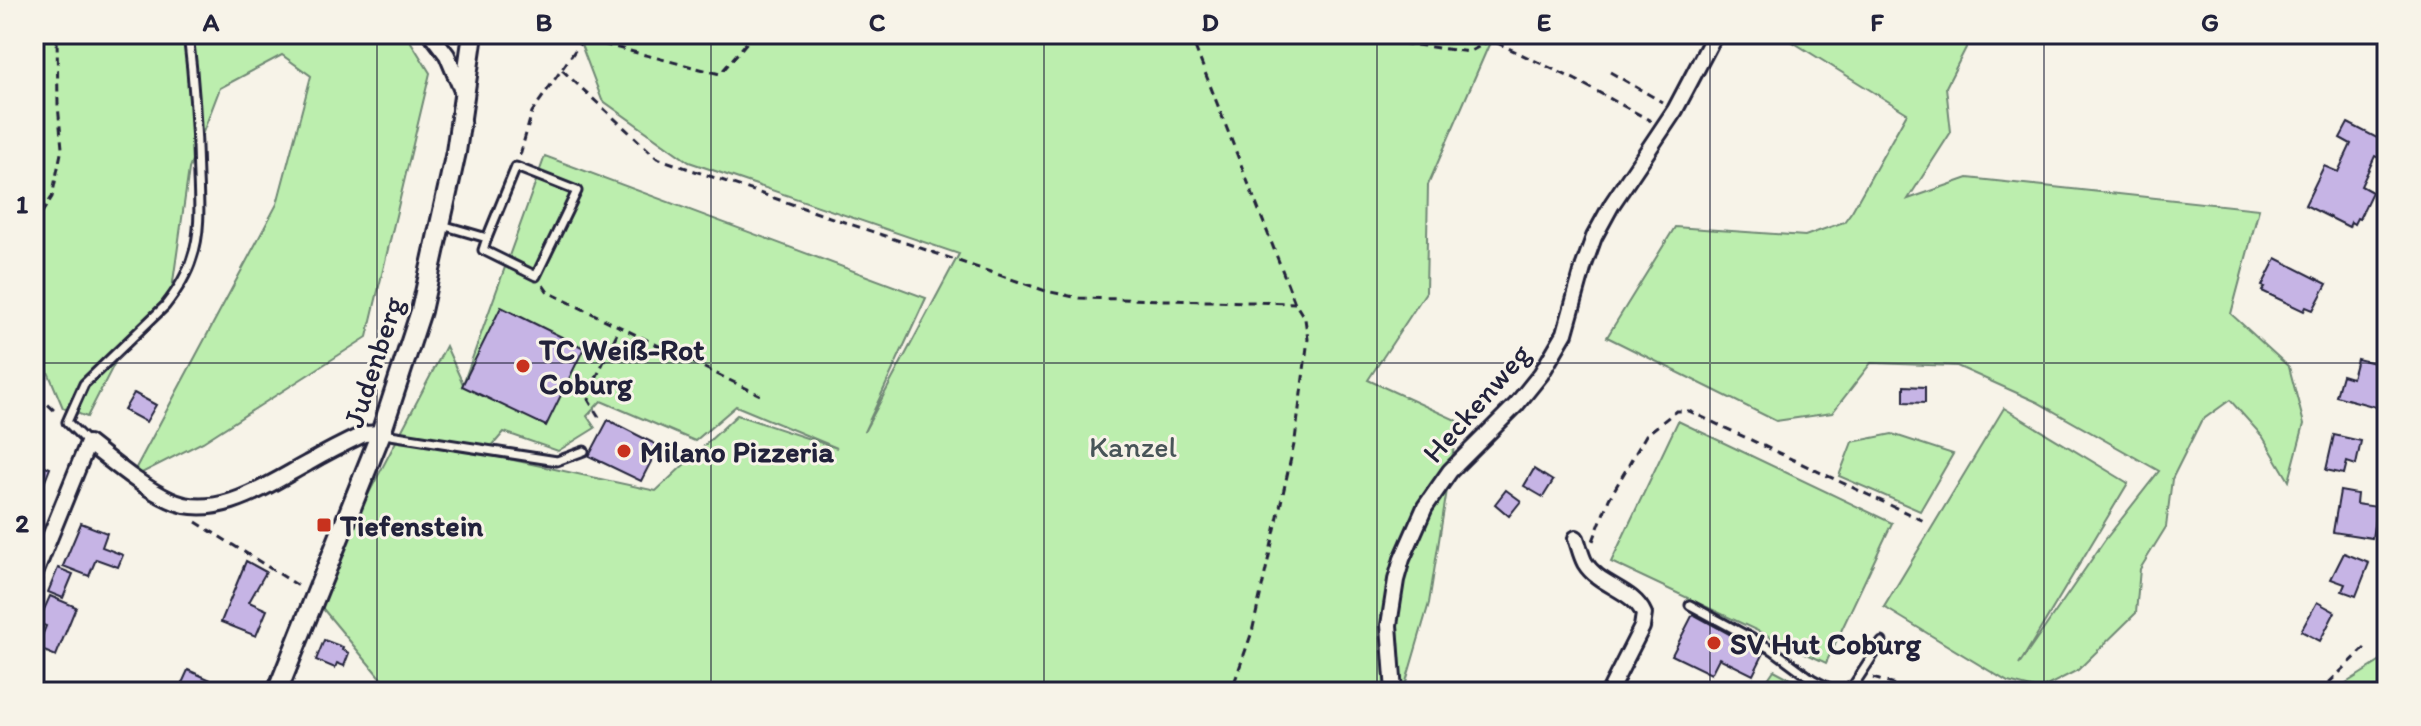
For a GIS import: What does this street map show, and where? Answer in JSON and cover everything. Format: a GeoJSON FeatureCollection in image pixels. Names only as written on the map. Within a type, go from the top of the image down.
{"type":"FeatureCollection","features":[{"type":"Feature","properties":{"kind":"street"},"geometry":{"type":"LineString","coordinates":[[431,34],[455,68],[464,95]]}},
{"type":"Feature","properties":{"kind":"street","name":"Judenberg"},"geometry":{"type":"LineString","coordinates":[[277,692],[381,433],[421,311],[456,152],[471,34]]}},
{"type":"Feature","properties":{"kind":"street","name":"Heckenweg"},"geometry":{"type":"LineString","coordinates":[[1394,692],[1389,625],[1396,580],[1425,507],[1450,471],[1516,405],[1541,374],[1565,333],[1594,237],[1612,204],[1675,110],[1715,34]]}},
{"type":"Feature","properties":{"kind":"street"},"geometry":{"type":"LineString","coordinates":[[34,576],[88,443],[139,482],[170,500],[202,507],[223,504],[258,490],[364,434],[381,433]]}},
{"type":"Feature","properties":{"kind":"street"},"geometry":{"type":"LineString","coordinates":[[1576,538],[1585,563],[1602,581],[1634,600],[1644,614],[1642,627],[1609,692]]}},
{"type":"Feature","properties":{"kind":"lane"},"geometry":{"type":"LineString","coordinates":[[88,443],[67,422],[84,384],[165,306],[176,292],[196,244],[197,99],[188,34]]}},
{"type":"Feature","properties":{"kind":"lane"},"geometry":{"type":"LineString","coordinates":[[516,167],[577,191],[536,276],[483,250],[516,167]]}},
{"type":"Feature","properties":{"kind":"lane"},"geometry":{"type":"LineString","coordinates":[[440,225],[487,238]]}},
{"type":"Feature","properties":{"kind":"lane"},"geometry":{"type":"LineString","coordinates":[[381,433],[557,461],[584,451]]}},
{"type":"Feature","properties":{"kind":"lane"},"geometry":{"type":"LineString","coordinates":[[1690,605],[1773,650],[1812,679],[1841,691],[1847,690],[1862,674],[1882,642]]}},
{"type":"Feature","properties":{"kind":"path"},"geometry":{"type":"LineString","coordinates":[[34,225],[52,197],[62,148],[57,34]]}},
{"type":"Feature","properties":{"kind":"path"},"geometry":{"type":"LineString","coordinates":[[516,167],[532,112],[583,39],[720,74],[754,34]]}},
{"type":"Feature","properties":{"kind":"path"},"geometry":{"type":"LineString","coordinates":[[1190,34],[1295,303],[1305,319],[1308,339],[1295,440],[1252,632],[1231,692]]}},
{"type":"Feature","properties":{"kind":"path"},"geometry":{"type":"LineString","coordinates":[[1333,34],[1469,52],[1491,40]]}},
{"type":"Feature","properties":{"kind":"path"},"geometry":{"type":"LineString","coordinates":[[1481,34],[1576,80],[1662,127]]}},
{"type":"Feature","properties":{"kind":"path"},"geometry":{"type":"LineString","coordinates":[[562,70],[657,158],[1046,291],[1079,298],[1295,303]]}},
{"type":"Feature","properties":{"kind":"path"},"geometry":{"type":"LineString","coordinates":[[1610,72],[1675,110]]}},
{"type":"Feature","properties":{"kind":"path"},"geometry":{"type":"LineString","coordinates":[[536,276],[548,292],[760,395]]}},
{"type":"Feature","properties":{"kind":"path"},"geometry":{"type":"LineString","coordinates":[[599,417],[589,401],[590,391],[620,327]]}},
{"type":"Feature","properties":{"kind":"path"},"geometry":{"type":"LineString","coordinates":[[34,381],[42,399],[67,422]]}},
{"type":"Feature","properties":{"kind":"path"},"geometry":{"type":"LineString","coordinates":[[1585,563],[1609,499],[1646,435],[1676,411],[1689,411],[1924,521]]}},
{"type":"Feature","properties":{"kind":"path"},"geometry":{"type":"LineString","coordinates":[[170,500],[174,508],[315,597]]}},
{"type":"Feature","properties":{"kind":"path"},"geometry":{"type":"LineString","coordinates":[[2319,692],[2365,648]]}},
{"type":"Feature","properties":{"kind":"path"},"geometry":{"type":"LineString","coordinates":[[1862,674],[1917,692]]}},
{"type":"Feature","properties":{"kind":"green space"},"geometry":{"type":"Polygon","coordinates":[[[34,34],[406,34],[430,73],[367,337],[203,442],[130,479],[277,204],[311,76],[282,55],[220,88],[189,169],[171,296],[127,339],[87,417],[63,408],[41,355],[34,346],[34,34]]]}},
{"type":"Feature","properties":{"kind":"green space","name":"Kanzel"},"geometry":{"type":"Polygon","coordinates":[[[577,34],[1439,34],[1491,40],[1428,185],[1426,292],[1368,380],[1458,421],[1429,603],[1403,692],[392,692],[314,598],[446,346],[463,384],[545,156],[926,298],[864,432],[959,254],[689,162],[602,100],[577,34]],[[601,401],[587,416],[595,428],[558,451],[504,432],[485,454],[656,491],[737,415],[837,448],[736,406],[695,441],[601,401]]]}},
{"type":"Feature","properties":{"kind":"green space"},"geometry":{"type":"Polygon","coordinates":[[[1780,34],[1973,34],[1946,87],[1951,132],[1908,199],[1968,178],[2259,209],[2231,314],[2289,367],[2304,424],[2289,481],[2263,437],[2230,400],[2201,421],[2172,479],[2166,527],[2140,569],[2136,613],[2078,670],[2039,690],[2008,682],[1884,607],[2004,408],[2128,483],[2019,665],[2105,540],[2159,471],[2037,402],[1957,366],[1871,363],[1832,413],[1776,421],[1607,337],[1675,227],[1805,236],[1844,222],[1852,211],[1907,113],[1780,34]]]}},
{"type":"Feature","properties":{"kind":"green space"},"geometry":{"type":"Polygon","coordinates":[[[1678,421],[1892,523],[1826,663],[1611,562],[1678,421]]]}},
{"type":"Feature","properties":{"kind":"green space"},"geometry":{"type":"Polygon","coordinates":[[[1892,434],[1953,454],[1920,511],[1839,476],[1852,442],[1892,434]]]}},
{"type":"Feature","properties":{"kind":"green space"},"geometry":{"type":"Polygon","coordinates":[[[2387,657],[2387,692],[2332,692],[2387,657]]]}},
{"type":"Feature","properties":{"kind":"green space"},"geometry":{"type":"Polygon","coordinates":[[[1774,670],[1804,686],[1826,692],[1759,692],[1774,670]]]}},
{"type":"Feature","properties":{"kind":"building"},"geometry":{"type":"Polygon","coordinates":[[[2348,123],[2387,143],[2383,160],[2375,156],[2361,186],[2372,192],[2359,219],[2354,224],[2351,222],[2349,227],[2305,205],[2324,166],[2338,172],[2351,144],[2340,138],[2348,123]]]}},
{"type":"Feature","properties":{"kind":"building"},"geometry":{"type":"Polygon","coordinates":[[[2276,258],[2327,284],[2313,310],[2306,307],[2304,311],[2262,291],[2276,258]]]}},
{"type":"Feature","properties":{"kind":"building","name":"TC Weiß-Rot Coburg"},"geometry":{"type":"Polygon","coordinates":[[[501,307],[584,348],[546,426],[462,386],[501,307]]]}},
{"type":"Feature","properties":{"kind":"building"},"geometry":{"type":"Polygon","coordinates":[[[2357,359],[2387,366],[2387,410],[2336,396],[2342,375],[2352,378],[2357,359]]]}},
{"type":"Feature","properties":{"kind":"building"},"geometry":{"type":"Polygon","coordinates":[[[1904,386],[1925,387],[1925,403],[1904,402],[1904,386]]]}},
{"type":"Feature","properties":{"kind":"building"},"geometry":{"type":"Polygon","coordinates":[[[134,393],[156,405],[146,422],[124,410],[134,393]]]}},
{"type":"Feature","properties":{"kind":"building","name":"Milano Pizzeria"},"geometry":{"type":"Polygon","coordinates":[[[608,420],[659,446],[641,481],[589,456],[608,420]]]}},
{"type":"Feature","properties":{"kind":"building"},"geometry":{"type":"Polygon","coordinates":[[[2334,435],[2361,441],[2356,465],[2347,462],[2344,474],[2326,470],[2334,435]]]}},
{"type":"Feature","properties":{"kind":"building"},"geometry":{"type":"Polygon","coordinates":[[[34,461],[50,468],[35,507],[34,507],[34,461]]]}},
{"type":"Feature","properties":{"kind":"building"},"geometry":{"type":"Polygon","coordinates":[[[1534,469],[1553,481],[1543,497],[1524,486],[1534,469]]]}},
{"type":"Feature","properties":{"kind":"building"},"geometry":{"type":"Polygon","coordinates":[[[1506,490],[1521,501],[1509,516],[1495,504],[1506,490]]]}},
{"type":"Feature","properties":{"kind":"building"},"geometry":{"type":"Polygon","coordinates":[[[2340,491],[2357,494],[2356,504],[2377,507],[2372,538],[2333,532],[2340,491]]]}},
{"type":"Feature","properties":{"kind":"building"},"geometry":{"type":"Polygon","coordinates":[[[81,523],[107,533],[102,547],[123,555],[118,567],[96,559],[89,576],[63,566],[81,523]]]}},
{"type":"Feature","properties":{"kind":"building"},"geometry":{"type":"Polygon","coordinates":[[[2344,553],[2369,563],[2356,596],[2342,591],[2345,584],[2331,579],[2344,553]]]}},
{"type":"Feature","properties":{"kind":"building"},"geometry":{"type":"Polygon","coordinates":[[[246,561],[266,572],[249,602],[267,610],[256,636],[221,622],[246,561]]]}},
{"type":"Feature","properties":{"kind":"building"},"geometry":{"type":"Polygon","coordinates":[[[58,568],[73,574],[63,598],[48,592],[58,568]]]}},
{"type":"Feature","properties":{"kind":"building"},"geometry":{"type":"Polygon","coordinates":[[[50,596],[76,607],[56,656],[37,648],[46,626],[38,623],[50,596]]]}},
{"type":"Feature","properties":{"kind":"building"},"geometry":{"type":"Polygon","coordinates":[[[2317,602],[2335,612],[2320,641],[2301,631],[2317,602]]]}},
{"type":"Feature","properties":{"kind":"building","name":"SV Hut Coburg"},"geometry":{"type":"Polygon","coordinates":[[[1693,614],[1764,653],[1753,675],[1719,658],[1711,674],[1672,655],[1693,614]]]}},
{"type":"Feature","properties":{"kind":"building"},"geometry":{"type":"Polygon","coordinates":[[[324,640],[343,647],[342,650],[349,653],[344,666],[337,663],[335,668],[316,660],[324,640]]]}},
{"type":"Feature","properties":{"kind":"building"},"geometry":{"type":"Polygon","coordinates":[[[188,670],[238,692],[178,692],[188,670]]]}},
{"type":"Feature","properties":{"kind":"place","name":"TC Weiß-Rot Coburg"},"geometry":{"type":"Point","coordinates":[523,366]}},
{"type":"Feature","properties":{"kind":"place","name":"Milano Pizzeria"},"geometry":{"type":"Point","coordinates":[624,451]}},
{"type":"Feature","properties":{"kind":"place","name":"Tiefenstein"},"geometry":{"type":"Point","coordinates":[324,525]}},
{"type":"Feature","properties":{"kind":"place","name":"SV Hut Coburg"},"geometry":{"type":"Point","coordinates":[1714,643]}}]}
